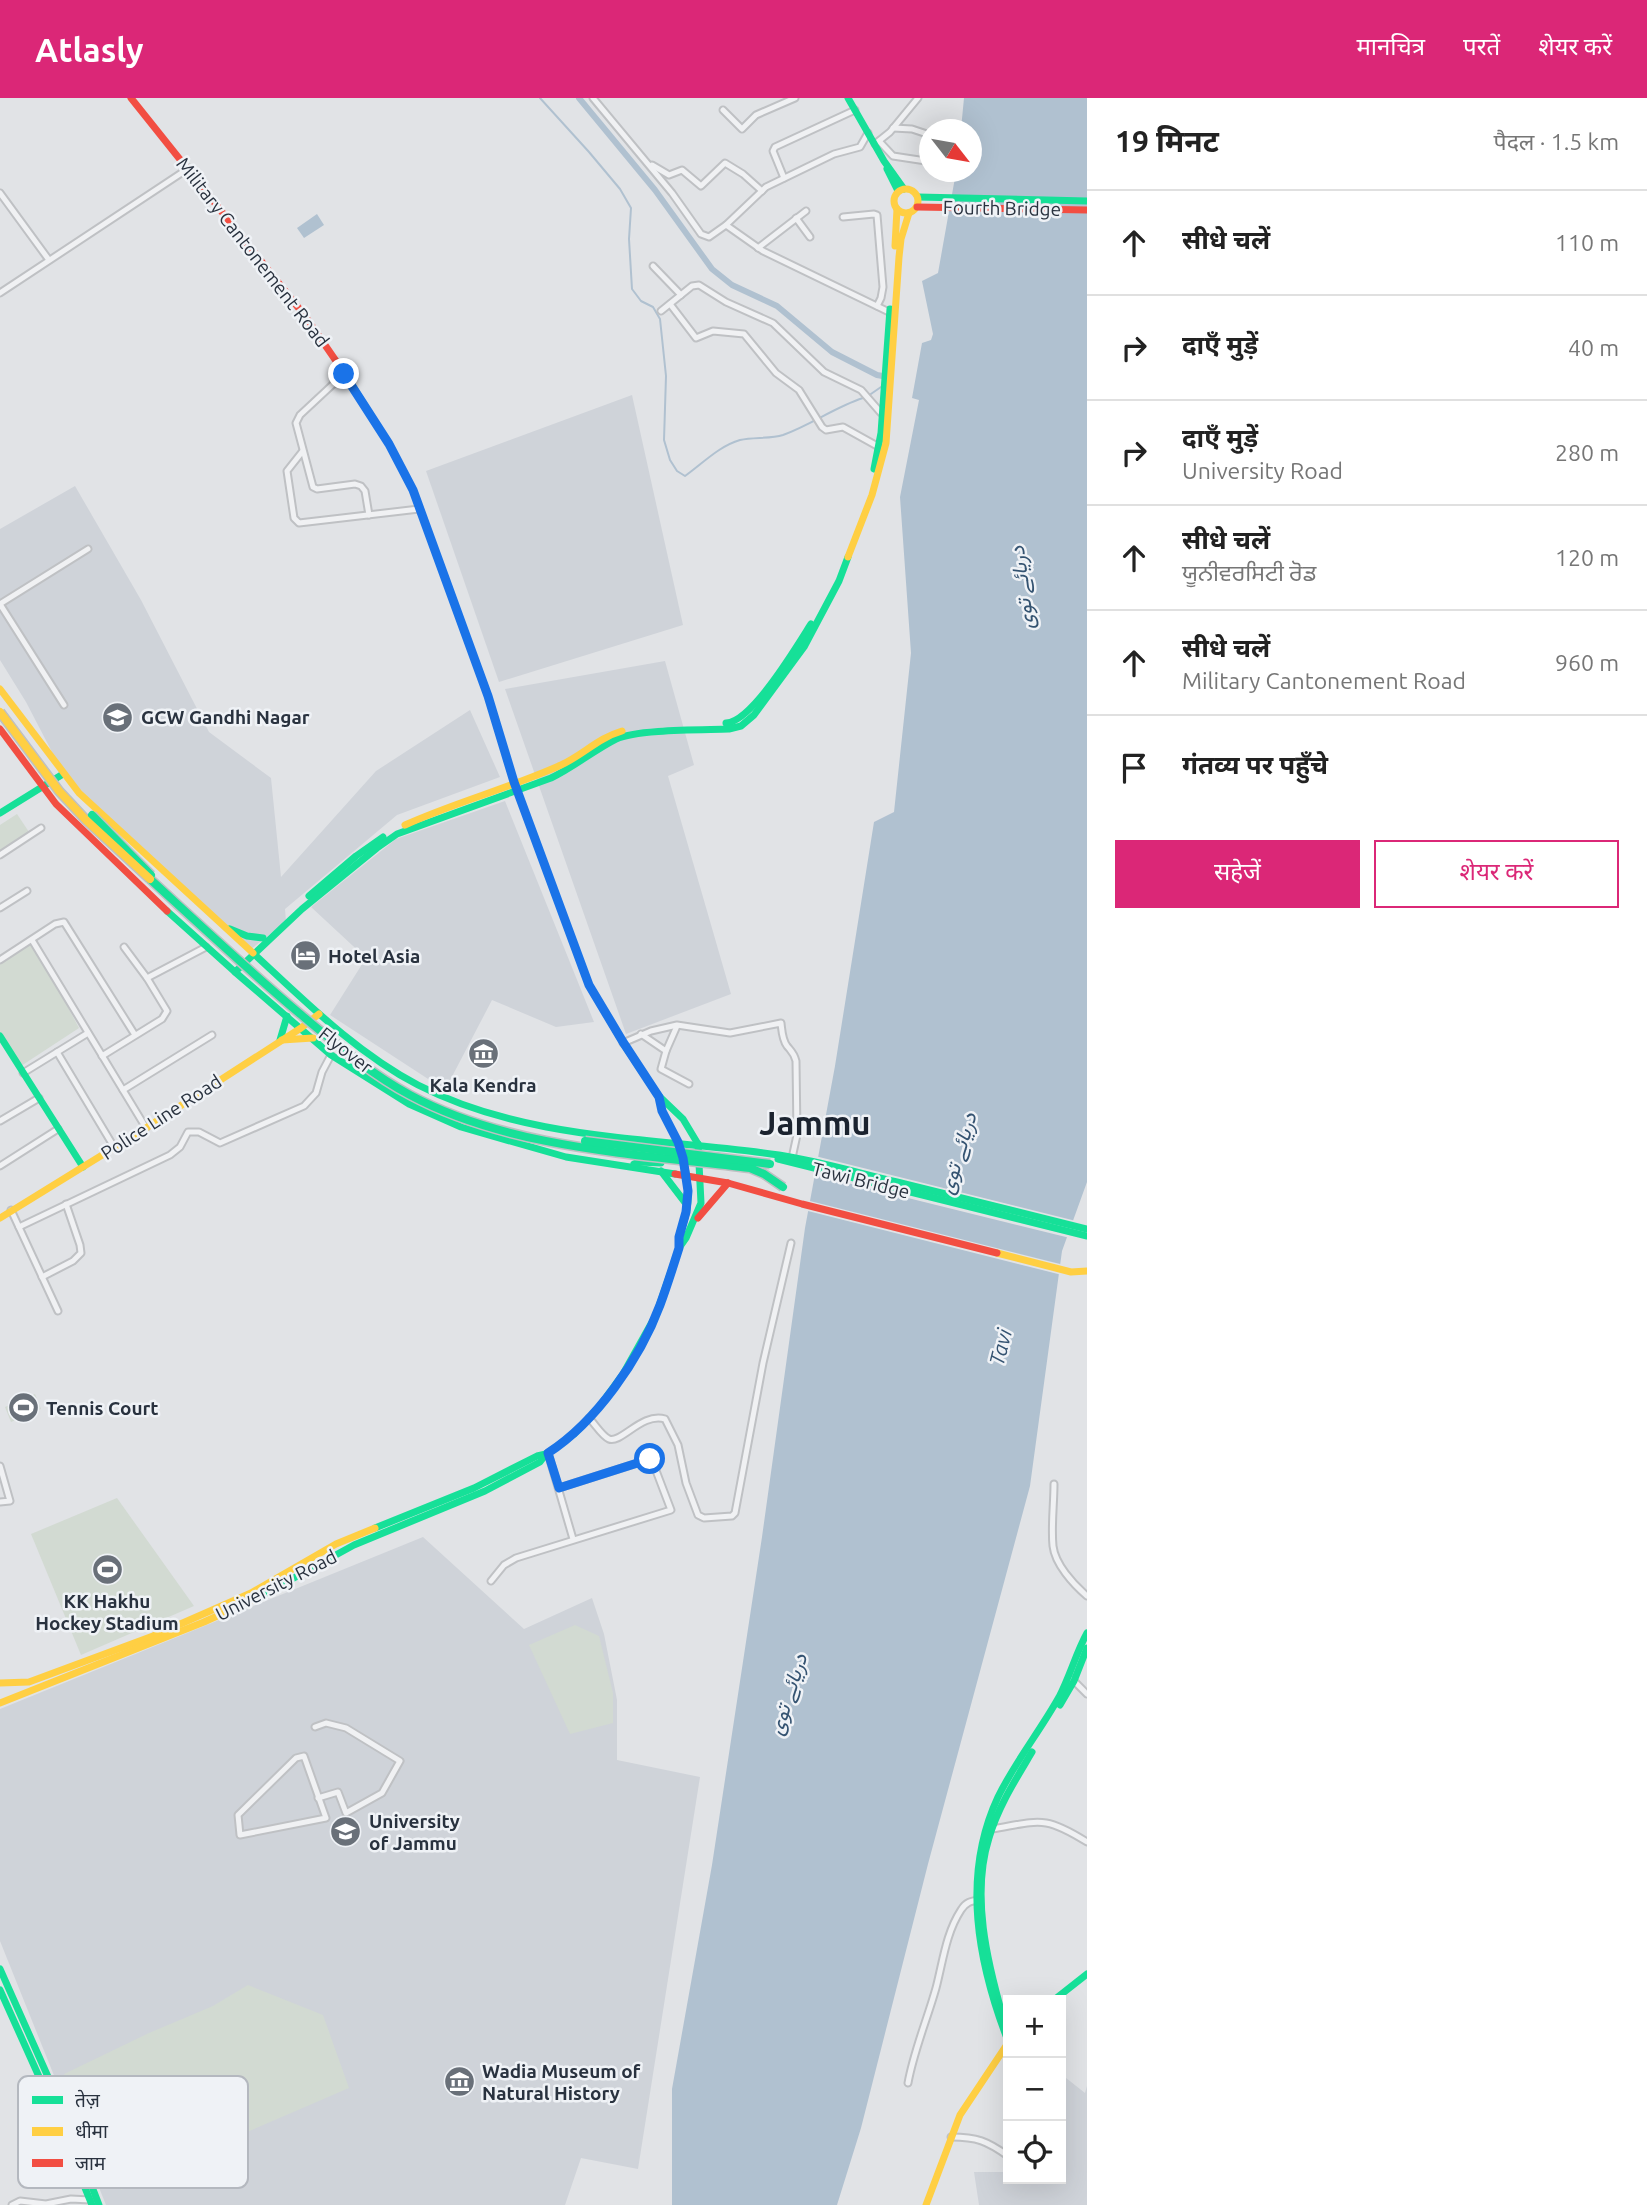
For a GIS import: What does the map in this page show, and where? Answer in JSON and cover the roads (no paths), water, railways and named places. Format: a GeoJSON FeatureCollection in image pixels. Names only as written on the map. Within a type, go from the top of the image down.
{"type":"FeatureCollection","features":[{"type":"Feature","properties":{"kind":"main road","name":"Military Cantonement Road"},"geometry":{"type":"LineString","coordinates":[[131,98],[305,316],[389,444],[413,490],[589,985],[659,1097],[665,1119],[678,1142],[687,1176],[687,1205],[679,1248]]}},
{"type":"Feature","properties":{"kind":"main road"},"geometry":{"type":"LineString","coordinates":[[234,971],[263,938],[379,839],[431,813],[516,785],[561,774],[618,738],[667,731],[729,729],[741,726],[750,719],[804,647],[839,581],[880,471],[886,443],[891,327],[901,239],[909,213],[917,202],[913,191],[901,190],[891,180],[877,143],[848,98]]}},
{"type":"Feature","properties":{"kind":"main road"},"geometry":{"type":"LineString","coordinates":[[891,327],[897,209],[894,198],[901,190]]}},
{"type":"Feature","properties":{"kind":"main road","name":"Fourth Bridge"},"geometry":{"type":"LineString","coordinates":[[917,202],[1087,201]]}},
{"type":"Feature","properties":{"kind":"main road","name":"Fourth Bridge"},"geometry":{"type":"LineString","coordinates":[[917,202],[1087,210]]}},
{"type":"Feature","properties":{"kind":"main road"},"geometry":{"type":"LineString","coordinates":[[897,209],[909,213]]}},
{"type":"Feature","properties":{"kind":"main road"},"geometry":{"type":"LineString","coordinates":[[252,952],[390,838],[563,764],[596,742],[619,731],[653,726],[730,723],[742,716],[791,655],[842,561],[866,496],[879,447],[881,413],[886,400]]}},
{"type":"Feature","properties":{"kind":"main road"},"geometry":{"type":"LineString","coordinates":[[0,689],[79,793],[319,1014],[351,1041],[418,1085],[458,1103],[527,1124],[631,1140],[698,1144],[794,1161]]}},
{"type":"Feature","properties":{"kind":"main road","name":"Flyover"},"geometry":{"type":"LineString","coordinates":[[0,712],[59,791],[95,829],[245,967],[342,1050],[382,1078],[412,1096],[453,1114],[524,1137],[750,1168],[783,1187],[799,1203]]}},
{"type":"Feature","properties":{"kind":"main road"},"geometry":{"type":"LineString","coordinates":[[0,729],[56,804],[143,889],[331,1055],[409,1104],[461,1128],[566,1157],[728,1183],[1071,1272],[1087,1271]]}},
{"type":"Feature","properties":{"kind":"main road"},"geometry":{"type":"LineString","coordinates":[[0,813],[63,774]]}},
{"type":"Feature","properties":{"kind":"main road","name":"Flyover"},"geometry":{"type":"LineString","coordinates":[[79,793],[92,815],[153,877],[248,964],[346,1046],[384,1074],[415,1092],[486,1121],[535,1134],[770,1164],[794,1161]]}},
{"type":"Feature","properties":{"kind":"main road"},"geometry":{"type":"LineString","coordinates":[[223,925],[247,936],[263,938]]}},
{"type":"Feature","properties":{"kind":"main road","name":"Police Line Road"},"geometry":{"type":"LineString","coordinates":[[0,1218],[146,1128],[319,1014]]}},
{"type":"Feature","properties":{"kind":"main road"},"geometry":{"type":"LineString","coordinates":[[287,1016],[280,1040],[313,1038]]}},
{"type":"Feature","properties":{"kind":"main road"},"geometry":{"type":"LineString","coordinates":[[0,1036],[83,1167]]}},
{"type":"Feature","properties":{"kind":"main road"},"geometry":{"type":"LineString","coordinates":[[659,1097],[683,1119],[698,1144],[701,1203],[679,1248]]}},
{"type":"Feature","properties":{"kind":"main road"},"geometry":{"type":"LineString","coordinates":[[631,1166],[639,1162],[661,1163],[665,1149],[654,1141]]}},
{"type":"Feature","properties":{"kind":"main road","name":"Tawi Bridge"},"geometry":{"type":"LineString","coordinates":[[794,1161],[1087,1236]]}},
{"type":"Feature","properties":{"kind":"main road"},"geometry":{"type":"LineString","coordinates":[[809,1164],[1087,1229]]}},
{"type":"Feature","properties":{"kind":"main road"},"geometry":{"type":"LineString","coordinates":[[660,1171],[676,1187],[687,1205]]}},
{"type":"Feature","properties":{"kind":"main road"},"geometry":{"type":"LineString","coordinates":[[689,1230],[728,1183]]}},
{"type":"Feature","properties":{"kind":"main road","name":"University Road"},"geometry":{"type":"LineString","coordinates":[[0,1703],[31,1686],[156,1642],[254,1600],[354,1545],[485,1491],[540,1462],[574,1434],[619,1380],[660,1305],[679,1248]]}},
{"type":"Feature","properties":{"kind":"main road"},"geometry":{"type":"LineString","coordinates":[[1003,2030],[985,1976],[981,1949],[978,1856],[993,1809],[1072,1679],[1087,1633]]}},
{"type":"Feature","properties":{"kind":"main road"},"geometry":{"type":"LineString","coordinates":[[1003,2012],[989,1961],[980,1900],[983,1864],[992,1829],[1007,1794],[1087,1648]]}},
{"type":"Feature","properties":{"kind":"main road","name":"University Road"},"geometry":{"type":"LineString","coordinates":[[0,1683],[31,1686]]}},
{"type":"Feature","properties":{"kind":"main road"},"geometry":{"type":"LineString","coordinates":[[0,1969],[48,2076]]}},
{"type":"Feature","properties":{"kind":"main road"},"geometry":{"type":"LineString","coordinates":[[1060,1995],[1087,1974]]}},
{"type":"Feature","properties":{"kind":"main road"},"geometry":{"type":"LineString","coordinates":[[0,1990],[39,2076]]}},
{"type":"Feature","properties":{"kind":"main road"},"geometry":{"type":"LineString","coordinates":[[926,2205],[960,2115],[1003,2050]]}},
{"type":"Feature","properties":{"kind":"main road"},"geometry":{"type":"LineString","coordinates":[[957,2124],[966,2117],[1004,2058]]}},
{"type":"Feature","properties":{"kind":"street"},"geometry":{"type":"LineString","coordinates":[[593,98],[673,193],[701,234],[709,237],[762,191],[834,154],[860,146],[868,132]]}},
{"type":"Feature","properties":{"kind":"street"},"geometry":{"type":"LineString","coordinates":[[723,110],[742,129],[756,115],[794,98]]}},
{"type":"Feature","properties":{"kind":"street"},"geometry":{"type":"LineString","coordinates":[[909,98],[916,100],[877,143],[893,156],[919,160]]}},
{"type":"Feature","properties":{"kind":"street"},"geometry":{"type":"LineString","coordinates":[[784,178],[773,151],[775,147],[855,110]]}},
{"type":"Feature","properties":{"kind":"street"},"geometry":{"type":"LineString","coordinates":[[893,128],[919,131]]}},
{"type":"Feature","properties":{"kind":"street"},"geometry":{"type":"LineString","coordinates":[[646,161],[669,175],[682,170],[700,186],[725,163],[762,191]]}},
{"type":"Feature","properties":{"kind":"street"},"geometry":{"type":"LineString","coordinates":[[0,293],[189,168]]}},
{"type":"Feature","properties":{"kind":"street"},"geometry":{"type":"LineString","coordinates":[[0,193],[49,260]]}},
{"type":"Feature","properties":{"kind":"street"},"geometry":{"type":"LineString","coordinates":[[758,248],[806,211]]}},
{"type":"Feature","properties":{"kind":"street"},"geometry":{"type":"LineString","coordinates":[[843,217],[877,215],[883,292],[877,306]]}},
{"type":"Feature","properties":{"kind":"street"},"geometry":{"type":"LineString","coordinates":[[796,218],[810,237]]}},
{"type":"Feature","properties":{"kind":"street"},"geometry":{"type":"LineString","coordinates":[[726,225],[758,248],[890,312]]}},
{"type":"Feature","properties":{"kind":"street"},"geometry":{"type":"LineString","coordinates":[[653,266],[681,295]]}},
{"type":"Feature","properties":{"kind":"street"},"geometry":{"type":"LineString","coordinates":[[661,311],[692,286],[699,285],[726,302],[768,319],[824,372],[861,390],[881,413]]}},
{"type":"Feature","properties":{"kind":"street"},"geometry":{"type":"LineString","coordinates":[[670,304],[696,338],[713,331],[744,334],[776,373],[799,390],[826,430],[843,427],[879,447]]}},
{"type":"Feature","properties":{"kind":"street"},"geometry":{"type":"LineString","coordinates":[[344,374],[297,418],[296,423],[314,488],[355,484],[361,486],[365,491],[369,515]]}},
{"type":"Feature","properties":{"kind":"street"},"geometry":{"type":"LineString","coordinates":[[302,452],[287,471],[295,520],[304,523],[419,509]]}},
{"type":"Feature","properties":{"kind":"street"},"geometry":{"type":"LineString","coordinates":[[64,705],[0,604],[88,549]]}},
{"type":"Feature","properties":{"kind":"street"},"geometry":{"type":"LineString","coordinates":[[0,855],[41,828]]}},
{"type":"Feature","properties":{"kind":"street"},"geometry":{"type":"LineString","coordinates":[[0,908],[27,891]]}},
{"type":"Feature","properties":{"kind":"street"},"geometry":{"type":"LineString","coordinates":[[0,960],[55,924],[64,922],[135,1035]]}},
{"type":"Feature","properties":{"kind":"street"},"geometry":{"type":"LineString","coordinates":[[32,940],[146,1128]]}},
{"type":"Feature","properties":{"kind":"street"},"geometry":{"type":"LineString","coordinates":[[147,978],[207,946]]}},
{"type":"Feature","properties":{"kind":"street"},"geometry":{"type":"LineString","coordinates":[[102,1055],[162,1019],[167,1011],[124,947]]}},
{"type":"Feature","properties":{"kind":"street"},"geometry":{"type":"LineString","coordinates":[[623,1042],[641,1034],[677,1025],[730,1033],[781,1023],[786,1045],[793,1052],[796,1061],[797,1135],[794,1161]]}},
{"type":"Feature","properties":{"kind":"street"},"geometry":{"type":"LineString","coordinates":[[677,1025],[661,1069],[689,1084]]}},
{"type":"Feature","properties":{"kind":"street"},"geometry":{"type":"LineString","coordinates":[[23,1073],[88,1033]]}},
{"type":"Feature","properties":{"kind":"street"},"geometry":{"type":"LineString","coordinates":[[641,1034],[666,1052]]}},
{"type":"Feature","properties":{"kind":"street"},"geometry":{"type":"LineString","coordinates":[[123,1090],[212,1035]]}},
{"type":"Feature","properties":{"kind":"street"},"geometry":{"type":"LineString","coordinates":[[57,1052],[114,1147]]}},
{"type":"Feature","properties":{"kind":"street"},"geometry":{"type":"LineString","coordinates":[[19,1227],[170,1155],[180,1147],[188,1132],[199,1132],[220,1143],[300,1108],[316,1093],[331,1055]]}},
{"type":"Feature","properties":{"kind":"street"},"geometry":{"type":"LineString","coordinates":[[0,1121],[39,1098]]}},
{"type":"Feature","properties":{"kind":"street"},"geometry":{"type":"LineString","coordinates":[[0,1166],[58,1129]]}},
{"type":"Feature","properties":{"kind":"street"},"geometry":{"type":"LineString","coordinates":[[42,1277],[73,1261],[80,1254],[80,1245],[66,1204]]}},
{"type":"Feature","properties":{"kind":"street"},"geometry":{"type":"LineString","coordinates":[[12,1210],[58,1311]]}},
{"type":"Feature","properties":{"kind":"street"},"geometry":{"type":"LineString","coordinates":[[589,1418],[611,1440],[653,1418],[665,1419],[678,1445],[686,1483],[698,1515],[704,1518],[733,1516],[763,1363],[791,1243]]}},
{"type":"Feature","properties":{"kind":"street"},"geometry":{"type":"LineString","coordinates":[[547,1454],[573,1539]]}},
{"type":"Feature","properties":{"kind":"street"},"geometry":{"type":"LineString","coordinates":[[491,1581],[507,1562],[671,1510],[650,1459],[559,1488]]}},
{"type":"Feature","properties":{"kind":"street"},"geometry":{"type":"LineString","coordinates":[[0,1502],[10,1501],[1,1470]]}},
{"type":"Feature","properties":{"kind":"street"},"geometry":{"type":"LineString","coordinates":[[1054,1483],[1053,1548],[1076,1587],[1087,1596]]}},
{"type":"Feature","properties":{"kind":"street"},"geometry":{"type":"LineString","coordinates":[[1072,1679],[1087,1694]]}},
{"type":"Feature","properties":{"kind":"street"},"geometry":{"type":"LineString","coordinates":[[315,1727],[326,1723],[346,1728],[400,1760],[382,1793],[346,1812],[338,1793],[318,1798]]}},
{"type":"Feature","properties":{"kind":"street"},"geometry":{"type":"LineString","coordinates":[[304,1756],[318,1798],[326,1818],[240,1835],[238,1815],[296,1758],[304,1756]]}},
{"type":"Feature","properties":{"kind":"street"},"geometry":{"type":"LineString","coordinates":[[992,1829],[1038,1821],[1065,1829],[1087,1842]]}},
{"type":"Feature","properties":{"kind":"street"},"geometry":{"type":"LineString","coordinates":[[908,2082],[936,1990],[946,1942],[965,1904],[980,1900]]}},
{"type":"Feature","properties":{"kind":"street"},"geometry":{"type":"LineString","coordinates":[[951,2137],[984,2140],[1003,2153]]}},
{"type":"Feature","properties":{"kind":"street"},"geometry":{"type":"LineString","coordinates":[[12,2205],[20,2202],[42,2204],[71,2199],[94,2203]]}},
{"type":"Feature","properties":{"kind":"water"},"geometry":{"type":"Polygon","coordinates":[[[964,98],[1087,98],[1087,1182],[1062,1251],[1030,1486],[928,1864],[861,2128],[837,2205],[672,2205],[672,2089],[712,1865],[805,1228],[835,1066],[874,822],[894,812],[911,653],[900,497],[919,400],[912,398],[922,343],[931,340],[933,334],[922,281],[938,273],[954,182],[982,182],[982,119],[962,119],[964,98]]]}},
{"type":"Feature","properties":{"kind":"water"},"geometry":{"type":"Polygon","coordinates":[[[317,214],[324,225],[304,238],[297,228],[317,214]]]}},
{"type":"Feature","properties":{"kind":"waterway"},"geometry":{"type":"LineString","coordinates":[[540,98],[620,189],[631,208],[629,239],[632,289],[641,301],[653,307],[660,319],[666,376],[664,440],[670,460],[677,471],[685,476],[732,443],[783,435],[863,398]]}},
{"type":"Feature","properties":{"kind":"waterway"},"geometry":{"type":"LineString","coordinates":[[579,98],[655,190],[712,269],[732,285],[777,306],[832,352],[877,375],[888,377]]}},
{"type":"Feature","properties":{"kind":"waterway"},"geometry":{"type":"LineString","coordinates":[[868,396],[881,387]]}},
{"type":"Feature","properties":{"kind":"place","name":"GCW Gandhi Nagar"},"geometry":{"type":"Point","coordinates":[118,717]}},
{"type":"Feature","properties":{"kind":"place","name":"Hotel Asia"},"geometry":{"type":"Point","coordinates":[305,956]}},
{"type":"Feature","properties":{"kind":"place","name":"Kala Kendra"},"geometry":{"type":"Point","coordinates":[483,1054]}},
{"type":"Feature","properties":{"kind":"place","name":"Tennis Court"},"geometry":{"type":"Point","coordinates":[23,1408]}},
{"type":"Feature","properties":{"kind":"place","name":"KK Hakhu Hockey Stadium"},"geometry":{"type":"Point","coordinates":[107,1570]}},
{"type":"Feature","properties":{"kind":"place","name":"University of Jammu"},"geometry":{"type":"Point","coordinates":[346,1832]}},
{"type":"Feature","properties":{"kind":"place","name":"Wadia Museum of Natural History"},"geometry":{"type":"Point","coordinates":[459,2082]}},
{"type":"Feature","properties":{"kind":"district","name":"Jammu"},"geometry":{"type":"Point","coordinates":[815,1122]}},
{"type":"Feature","properties":{"kind":"water label","name":"دریائے توی"},"geometry":{"type":"Point","coordinates":[1021,588]}},
{"type":"Feature","properties":{"kind":"water label","name":"دریائے توی"},"geometry":{"type":"Point","coordinates":[957,1153]}},
{"type":"Feature","properties":{"kind":"water label","name":"Tavi"},"geometry":{"type":"Point","coordinates":[1000,1347]}},
{"type":"Feature","properties":{"kind":"water label","name":"دریائے توی"},"geometry":{"type":"Point","coordinates":[787,1694]}}]}
